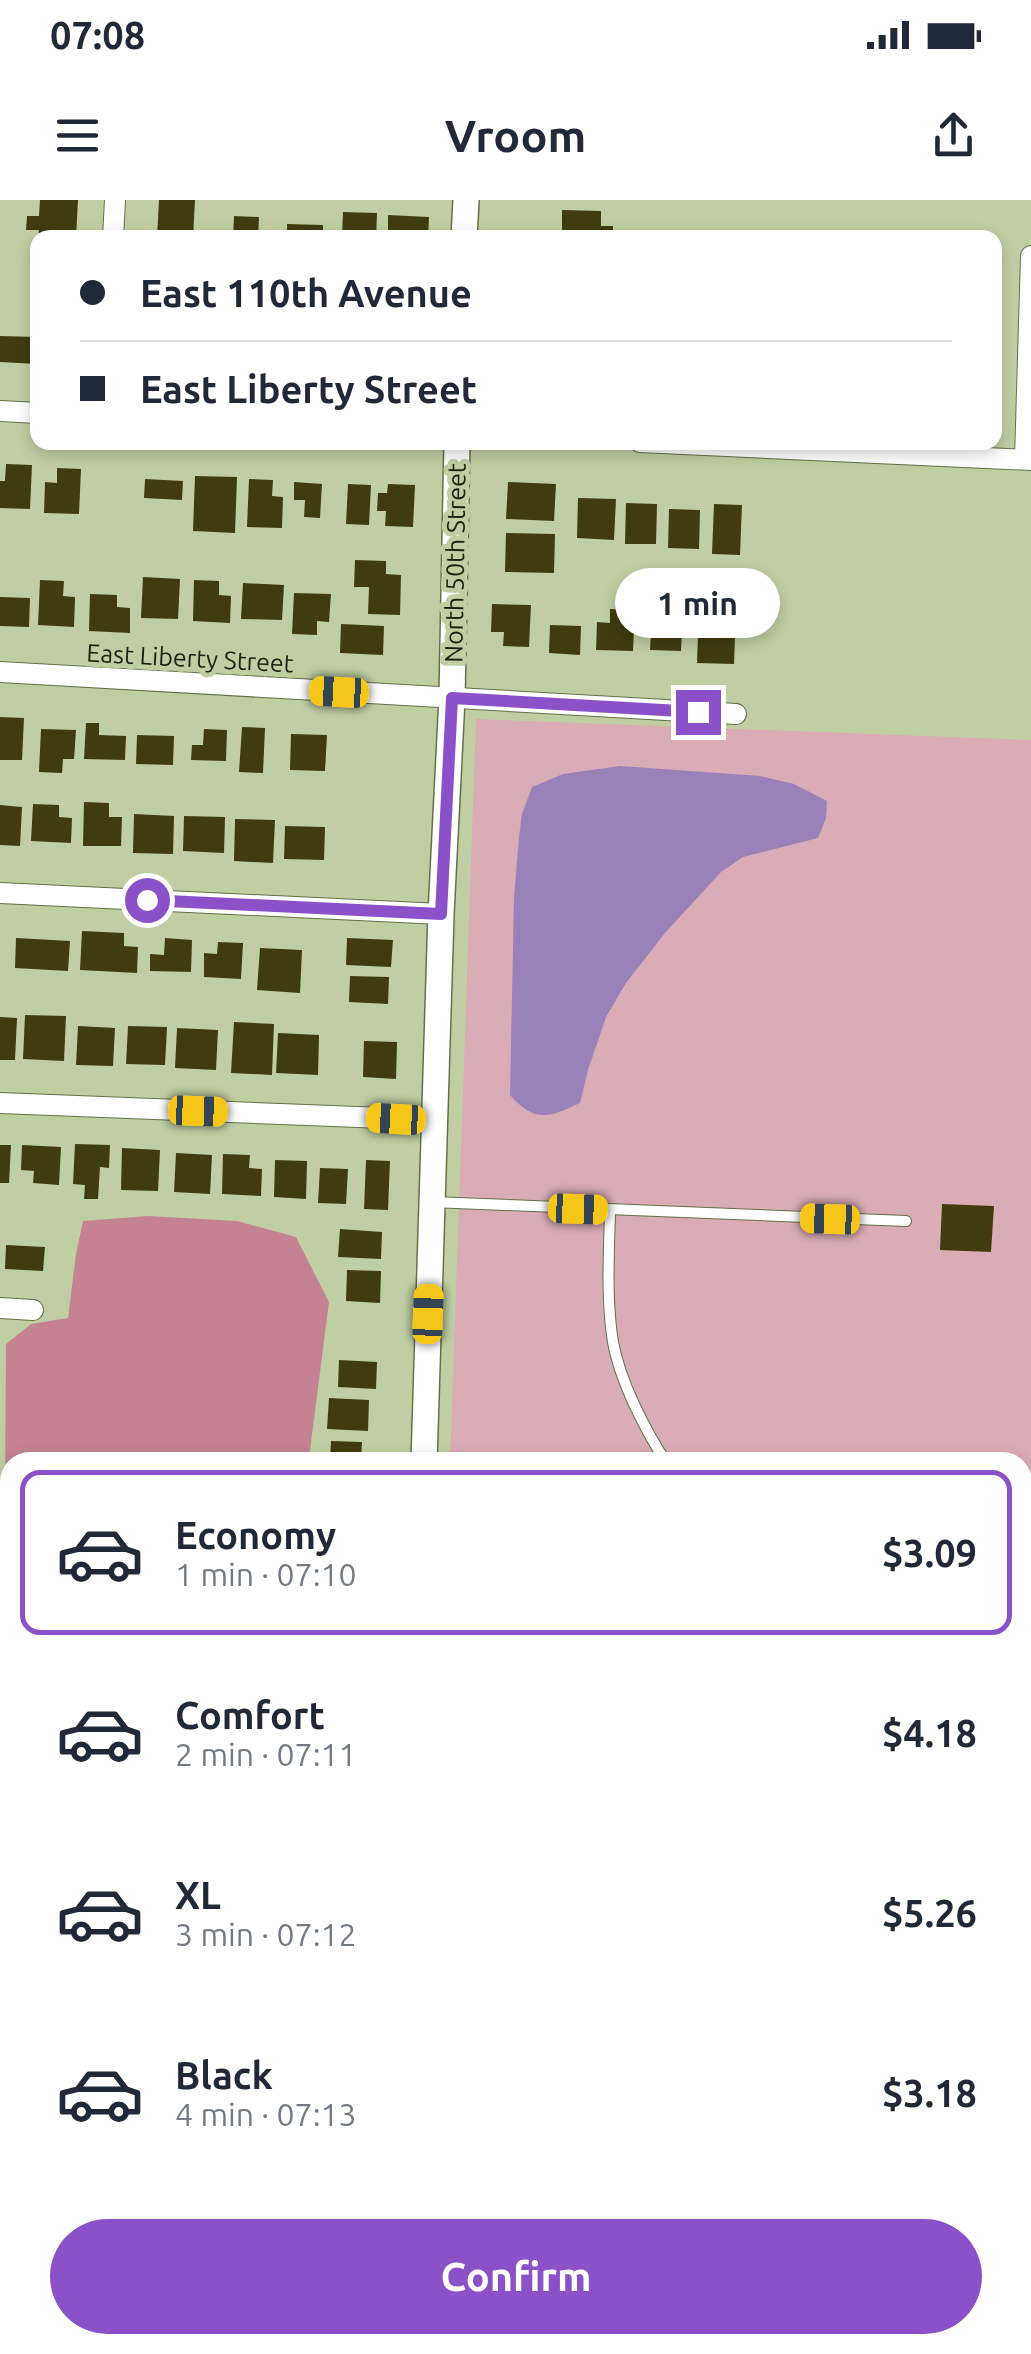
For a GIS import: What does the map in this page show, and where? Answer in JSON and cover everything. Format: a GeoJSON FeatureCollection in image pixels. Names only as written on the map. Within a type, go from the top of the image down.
{"type":"FeatureCollection","features":[{"type":"Feature","properties":{"kind":"street"},"geometry":{"type":"LineString","coordinates":[[113,230],[114,200]]}},
{"type":"Feature","properties":{"kind":"street"},"geometry":{"type":"LineString","coordinates":[[464,230],[466,200]]}},
{"type":"Feature","properties":{"kind":"street"},"geometry":{"type":"LineString","coordinates":[[823,450],[1028,459],[1031,256]]}},
{"type":"Feature","properties":{"kind":"street"},"geometry":{"type":"LineString","coordinates":[[0,410],[30,412]]}},
{"type":"Feature","properties":{"kind":"street","name":"North 50th Street"},"geometry":{"type":"LineString","coordinates":[[424,1452],[441,914],[452,698],[457,450]]}},
{"type":"Feature","properties":{"kind":"street","name":"East Liberty Street"},"geometry":{"type":"LineString","coordinates":[[0,672],[736,714]]}},
{"type":"Feature","properties":{"kind":"street"},"geometry":{"type":"LineString","coordinates":[[0,892],[441,914]]}},
{"type":"Feature","properties":{"kind":"street"},"geometry":{"type":"LineString","coordinates":[[0,1103],[436,1120]]}},
{"type":"Feature","properties":{"kind":"street"},"geometry":{"type":"LineString","coordinates":[[0,1308],[33,1310]]}},
{"type":"Feature","properties":{"kind":"lane"},"geometry":{"type":"LineString","coordinates":[[431,1202],[906,1221]]}},
{"type":"Feature","properties":{"kind":"lane"},"geometry":{"type":"LineString","coordinates":[[610,1210],[614,1344],[626,1382],[660,1452]]}},
{"type":"Feature","properties":{"kind":"shaded area"},"geometry":{"type":"Polygon","coordinates":[[[476,719],[1031,740],[1031,1452],[450,1452],[476,719]]]}},
{"type":"Feature","properties":{"kind":"shaded area"},"geometry":{"type":"Polygon","coordinates":[[[620,766],[760,776],[794,784],[827,801],[826,818],[818,838],[743,857],[721,872],[626,983],[606,1017],[580,1103],[559,1112],[535,1114],[510,1095],[514,898],[522,814],[532,787],[563,774],[620,766]]]}},
{"type":"Feature","properties":{"kind":"shaded area"},"geometry":{"type":"Polygon","coordinates":[[[148,1216],[237,1221],[296,1237],[329,1302],[310,1452],[5,1452],[6,1344],[31,1324],[68,1318],[83,1221],[148,1216]]]}},
{"type":"Feature","properties":{"kind":"building"},"geometry":{"type":"Polygon","coordinates":[[[40,200],[78,200],[76,230],[26,230],[27,216],[39,216],[40,200]]]}},
{"type":"Feature","properties":{"kind":"building"},"geometry":{"type":"Polygon","coordinates":[[[159,200],[195,200],[193,230],[157,230],[159,200]]]}},
{"type":"Feature","properties":{"kind":"building"},"geometry":{"type":"Polygon","coordinates":[[[562,210],[601,211],[601,226],[613,226],[613,230],[562,230],[562,210]]]}},
{"type":"Feature","properties":{"kind":"building"},"geometry":{"type":"Polygon","coordinates":[[[343,212],[377,213],[376,230],[342,230],[343,212]]]}},
{"type":"Feature","properties":{"kind":"building"},"geometry":{"type":"Polygon","coordinates":[[[388,215],[429,217],[428,230],[388,230],[388,215]]]}},
{"type":"Feature","properties":{"kind":"building"},"geometry":{"type":"Polygon","coordinates":[[[234,216],[259,217],[258,230],[233,230],[234,216]]]}},
{"type":"Feature","properties":{"kind":"building"},"geometry":{"type":"Polygon","coordinates":[[[287,224],[323,225],[323,230],[287,230],[287,224]]]}},
{"type":"Feature","properties":{"kind":"building"},"geometry":{"type":"Polygon","coordinates":[[[0,336],[30,337],[30,364],[0,362],[0,336]]]}},
{"type":"Feature","properties":{"kind":"building"},"geometry":{"type":"Polygon","coordinates":[[[6,464],[32,465],[30,509],[0,508],[0,481],[5,481],[6,464]]]}},
{"type":"Feature","properties":{"kind":"building"},"geometry":{"type":"Polygon","coordinates":[[[57,468],[81,469],[79,514],[44,513],[45,482],[57,483],[57,468]]]}},
{"type":"Feature","properties":{"kind":"building"},"geometry":{"type":"Polygon","coordinates":[[[195,476],[237,477],[235,533],[193,531],[195,476]]]}},
{"type":"Feature","properties":{"kind":"building"},"geometry":{"type":"Polygon","coordinates":[[[145,479],[183,481],[182,500],[144,498],[145,479]]]}},
{"type":"Feature","properties":{"kind":"building"},"geometry":{"type":"Polygon","coordinates":[[[249,479],[273,480],[272,496],[283,497],[282,528],[247,527],[249,479]]]}},
{"type":"Feature","properties":{"kind":"building"},"geometry":{"type":"Polygon","coordinates":[[[294,482],[322,484],[320,518],[304,517],[305,500],[294,500],[294,482]]]}},
{"type":"Feature","properties":{"kind":"building"},"geometry":{"type":"Polygon","coordinates":[[[508,482],[556,484],[554,521],[506,519],[508,482]]]}},
{"type":"Feature","properties":{"kind":"building"},"geometry":{"type":"Polygon","coordinates":[[[348,484],[371,485],[369,525],[346,524],[348,484]]]}},
{"type":"Feature","properties":{"kind":"building"},"geometry":{"type":"Polygon","coordinates":[[[388,484],[415,485],[413,527],[385,526],[386,511],[377,511],[378,493],[387,493],[388,484]]]}},
{"type":"Feature","properties":{"kind":"building"},"geometry":{"type":"Polygon","coordinates":[[[578,498],[616,499],[614,540],[577,538],[578,498]]]}},
{"type":"Feature","properties":{"kind":"building"},"geometry":{"type":"Polygon","coordinates":[[[626,503],[657,504],[656,544],[625,544],[626,503]]]}},
{"type":"Feature","properties":{"kind":"building"},"geometry":{"type":"Polygon","coordinates":[[[714,504],[742,505],[740,555],[712,554],[714,504]]]}},
{"type":"Feature","properties":{"kind":"building"},"geometry":{"type":"Polygon","coordinates":[[[669,509],[700,510],[699,549],[668,548],[669,509]]]}},
{"type":"Feature","properties":{"kind":"building"},"geometry":{"type":"Polygon","coordinates":[[[506,533],[555,534],[554,573],[505,572],[506,533]]]}},
{"type":"Feature","properties":{"kind":"building"},"geometry":{"type":"Polygon","coordinates":[[[355,560],[386,561],[386,574],[401,575],[400,615],[368,614],[369,587],[354,587],[355,560]]]}},
{"type":"Feature","properties":{"kind":"building"},"geometry":{"type":"Polygon","coordinates":[[[143,577],[180,579],[178,619],[141,618],[143,577]]]}},
{"type":"Feature","properties":{"kind":"building"},"geometry":{"type":"Polygon","coordinates":[[[40,580],[64,581],[63,596],[75,597],[74,627],[38,625],[40,580]]]}},
{"type":"Feature","properties":{"kind":"building"},"geometry":{"type":"Polygon","coordinates":[[[194,580],[219,581],[219,595],[231,596],[230,623],[193,621],[194,580]]]}},
{"type":"Feature","properties":{"kind":"building"},"geometry":{"type":"Polygon","coordinates":[[[243,583],[284,585],[282,620],[241,619],[243,583]]]}},
{"type":"Feature","properties":{"kind":"building"},"geometry":{"type":"Polygon","coordinates":[[[294,593],[331,594],[329,622],[317,621],[317,635],[292,634],[294,593]]]}},
{"type":"Feature","properties":{"kind":"building"},"geometry":{"type":"Polygon","coordinates":[[[90,594],[117,595],[117,607],[130,608],[130,633],[89,631],[90,594]]]}},
{"type":"Feature","properties":{"kind":"building"},"geometry":{"type":"Polygon","coordinates":[[[0,597],[30,598],[29,627],[0,626],[0,597]]]}},
{"type":"Feature","properties":{"kind":"building"},"geometry":{"type":"Polygon","coordinates":[[[492,604],[531,605],[529,647],[503,646],[504,632],[491,632],[492,604]]]}},
{"type":"Feature","properties":{"kind":"building"},"geometry":{"type":"Polygon","coordinates":[[[610,609],[635,610],[633,651],[596,650],[597,622],[610,623],[610,609]]]}},
{"type":"Feature","properties":{"kind":"building"},"geometry":{"type":"Polygon","coordinates":[[[652,611],[683,612],[681,651],[650,650],[652,611]]]}},
{"type":"Feature","properties":{"kind":"building"},"geometry":{"type":"Polygon","coordinates":[[[341,624],[384,626],[383,655],[340,653],[341,624]]]}},
{"type":"Feature","properties":{"kind":"building"},"geometry":{"type":"Polygon","coordinates":[[[550,625],[581,626],[580,655],[549,653],[550,625]]]}},
{"type":"Feature","properties":{"kind":"building"},"geometry":{"type":"Polygon","coordinates":[[[698,635],[735,637],[734,664],[697,663],[698,635]]]}},
{"type":"Feature","properties":{"kind":"building"},"geometry":{"type":"Polygon","coordinates":[[[0,717],[24,718],[22,760],[0,760],[0,717]]]}},
{"type":"Feature","properties":{"kind":"building"},"geometry":{"type":"Polygon","coordinates":[[[86,723],[99,723],[99,735],[126,736],[125,760],[84,759],[86,723]]]}},
{"type":"Feature","properties":{"kind":"building"},"geometry":{"type":"Polygon","coordinates":[[[242,727],[265,728],[263,773],[239,772],[242,727]]]}},
{"type":"Feature","properties":{"kind":"building"},"geometry":{"type":"Polygon","coordinates":[[[41,729],[76,730],[74,759],[63,759],[62,773],[39,772],[41,729]]]}},
{"type":"Feature","properties":{"kind":"building"},"geometry":{"type":"Polygon","coordinates":[[[204,729],[227,730],[226,761],[191,760],[192,745],[203,745],[204,729]]]}},
{"type":"Feature","properties":{"kind":"building"},"geometry":{"type":"Polygon","coordinates":[[[291,734],[327,735],[325,771],[290,770],[291,734]]]}},
{"type":"Feature","properties":{"kind":"building"},"geometry":{"type":"Polygon","coordinates":[[[137,735],[174,736],[173,765],[136,764],[137,735]]]}},
{"type":"Feature","properties":{"kind":"building"},"geometry":{"type":"Polygon","coordinates":[[[84,802],[109,803],[109,817],[122,817],[121,846],[83,846],[84,802]]]}},
{"type":"Feature","properties":{"kind":"building"},"geometry":{"type":"Polygon","coordinates":[[[33,804],[59,805],[59,817],[72,818],[71,843],[31,841],[33,804]]]}},
{"type":"Feature","properties":{"kind":"building"},"geometry":{"type":"Polygon","coordinates":[[[0,805],[22,807],[20,846],[0,845],[0,805]]]}},
{"type":"Feature","properties":{"kind":"building"},"geometry":{"type":"Polygon","coordinates":[[[134,814],[174,816],[173,854],[133,853],[134,814]]]}},
{"type":"Feature","properties":{"kind":"building"},"geometry":{"type":"Polygon","coordinates":[[[184,816],[225,817],[224,853],[183,851],[184,816]]]}},
{"type":"Feature","properties":{"kind":"building"},"geometry":{"type":"Polygon","coordinates":[[[235,819],[275,820],[273,863],[234,861],[235,819]]]}},
{"type":"Feature","properties":{"kind":"building"},"geometry":{"type":"Polygon","coordinates":[[[285,826],[325,827],[324,860],[284,859],[285,826]]]}},
{"type":"Feature","properties":{"kind":"building"},"geometry":{"type":"Polygon","coordinates":[[[82,931],[124,933],[124,946],[138,947],[137,973],[80,970],[82,931]]]}},
{"type":"Feature","properties":{"kind":"building"},"geometry":{"type":"Polygon","coordinates":[[[16,938],[70,941],[68,971],[15,968],[16,938]]]}},
{"type":"Feature","properties":{"kind":"building"},"geometry":{"type":"Polygon","coordinates":[[[165,938],[192,940],[191,972],[150,971],[150,954],[164,955],[165,938]]]}},
{"type":"Feature","properties":{"kind":"building"},"geometry":{"type":"Polygon","coordinates":[[[347,938],[393,940],[391,967],[346,965],[347,938]]]}},
{"type":"Feature","properties":{"kind":"building"},"geometry":{"type":"Polygon","coordinates":[[[218,942],[243,943],[241,979],[204,977],[204,953],[217,954],[218,942]]]}},
{"type":"Feature","properties":{"kind":"building"},"geometry":{"type":"Polygon","coordinates":[[[260,948],[302,950],[300,993],[257,990],[260,948]]]}},
{"type":"Feature","properties":{"kind":"building"},"geometry":{"type":"Polygon","coordinates":[[[350,976],[389,977],[388,1004],[349,1002],[350,976]]]}},
{"type":"Feature","properties":{"kind":"building"},"geometry":{"type":"Polygon","coordinates":[[[25,1015],[66,1016],[64,1061],[23,1059],[25,1015]]]}},
{"type":"Feature","properties":{"kind":"building"},"geometry":{"type":"Polygon","coordinates":[[[0,1017],[17,1018],[15,1060],[0,1060],[0,1017]]]}},
{"type":"Feature","properties":{"kind":"building"},"geometry":{"type":"Polygon","coordinates":[[[234,1022],[274,1024],[272,1075],[231,1073],[234,1022]]]}},
{"type":"Feature","properties":{"kind":"building"},"geometry":{"type":"Polygon","coordinates":[[[78,1026],[115,1028],[113,1066],[76,1065],[78,1026]]]}},
{"type":"Feature","properties":{"kind":"building"},"geometry":{"type":"Polygon","coordinates":[[[128,1026],[167,1027],[165,1065],[126,1064],[128,1026]]]}},
{"type":"Feature","properties":{"kind":"building"},"geometry":{"type":"Polygon","coordinates":[[[177,1028],[218,1030],[216,1070],[175,1068],[177,1028]]]}},
{"type":"Feature","properties":{"kind":"building"},"geometry":{"type":"Polygon","coordinates":[[[278,1033],[319,1035],[318,1075],[276,1073],[278,1033]]]}},
{"type":"Feature","properties":{"kind":"building"},"geometry":{"type":"Polygon","coordinates":[[[364,1041],[397,1042],[396,1079],[363,1077],[364,1041]]]}},
{"type":"Feature","properties":{"kind":"building"},"geometry":{"type":"Polygon","coordinates":[[[75,1144],[110,1145],[109,1168],[100,1167],[98,1199],[84,1199],[85,1185],[73,1184],[75,1144]]]}},
{"type":"Feature","properties":{"kind":"building"},"geometry":{"type":"Polygon","coordinates":[[[0,1145],[11,1145],[9,1183],[0,1183],[0,1145]]]}},
{"type":"Feature","properties":{"kind":"building"},"geometry":{"type":"Polygon","coordinates":[[[22,1145],[61,1147],[59,1185],[33,1183],[34,1171],[21,1170],[22,1145]]]}},
{"type":"Feature","properties":{"kind":"building"},"geometry":{"type":"Polygon","coordinates":[[[122,1148],[160,1150],[158,1191],[121,1190],[122,1148]]]}},
{"type":"Feature","properties":{"kind":"building"},"geometry":{"type":"Polygon","coordinates":[[[176,1153],[212,1155],[210,1194],[174,1192],[176,1153]]]}},
{"type":"Feature","properties":{"kind":"building"},"geometry":{"type":"Polygon","coordinates":[[[223,1154],[250,1155],[249,1168],[262,1169],[261,1196],[222,1194],[223,1154]]]}},
{"type":"Feature","properties":{"kind":"building"},"geometry":{"type":"Polygon","coordinates":[[[275,1160],[307,1161],[306,1199],[274,1197],[275,1160]]]}},
{"type":"Feature","properties":{"kind":"building"},"geometry":{"type":"Polygon","coordinates":[[[366,1160],[390,1161],[388,1210],[364,1209],[366,1160]]]}},
{"type":"Feature","properties":{"kind":"building"},"geometry":{"type":"Polygon","coordinates":[[[320,1168],[348,1169],[346,1204],[318,1203],[320,1168]]]}},
{"type":"Feature","properties":{"kind":"building"},"geometry":{"type":"Polygon","coordinates":[[[942,1204],[994,1206],[991,1252],[940,1250],[942,1204]]]}},
{"type":"Feature","properties":{"kind":"building"},"geometry":{"type":"Polygon","coordinates":[[[340,1229],[382,1232],[381,1259],[338,1257],[340,1229]]]}},
{"type":"Feature","properties":{"kind":"building"},"geometry":{"type":"Polygon","coordinates":[[[6,1245],[45,1247],[43,1271],[5,1269],[6,1245]]]}},
{"type":"Feature","properties":{"kind":"building"},"geometry":{"type":"Polygon","coordinates":[[[347,1270],[381,1271],[380,1303],[346,1301],[347,1270]]]}},
{"type":"Feature","properties":{"kind":"building"},"geometry":{"type":"Polygon","coordinates":[[[339,1360],[377,1362],[376,1389],[338,1387],[339,1360]]]}},
{"type":"Feature","properties":{"kind":"building"},"geometry":{"type":"Polygon","coordinates":[[[329,1398],[369,1400],[368,1431],[327,1429],[329,1398]]]}},
{"type":"Feature","properties":{"kind":"building"},"geometry":{"type":"Polygon","coordinates":[[[331,1441],[362,1442],[362,1452],[330,1452],[331,1441]]]}},
{"type":"Feature","properties":{"kind":"route"},"geometry":{"type":"LineString","coordinates":[[147,900],[441,914],[452,698],[698,712]]}}]}
